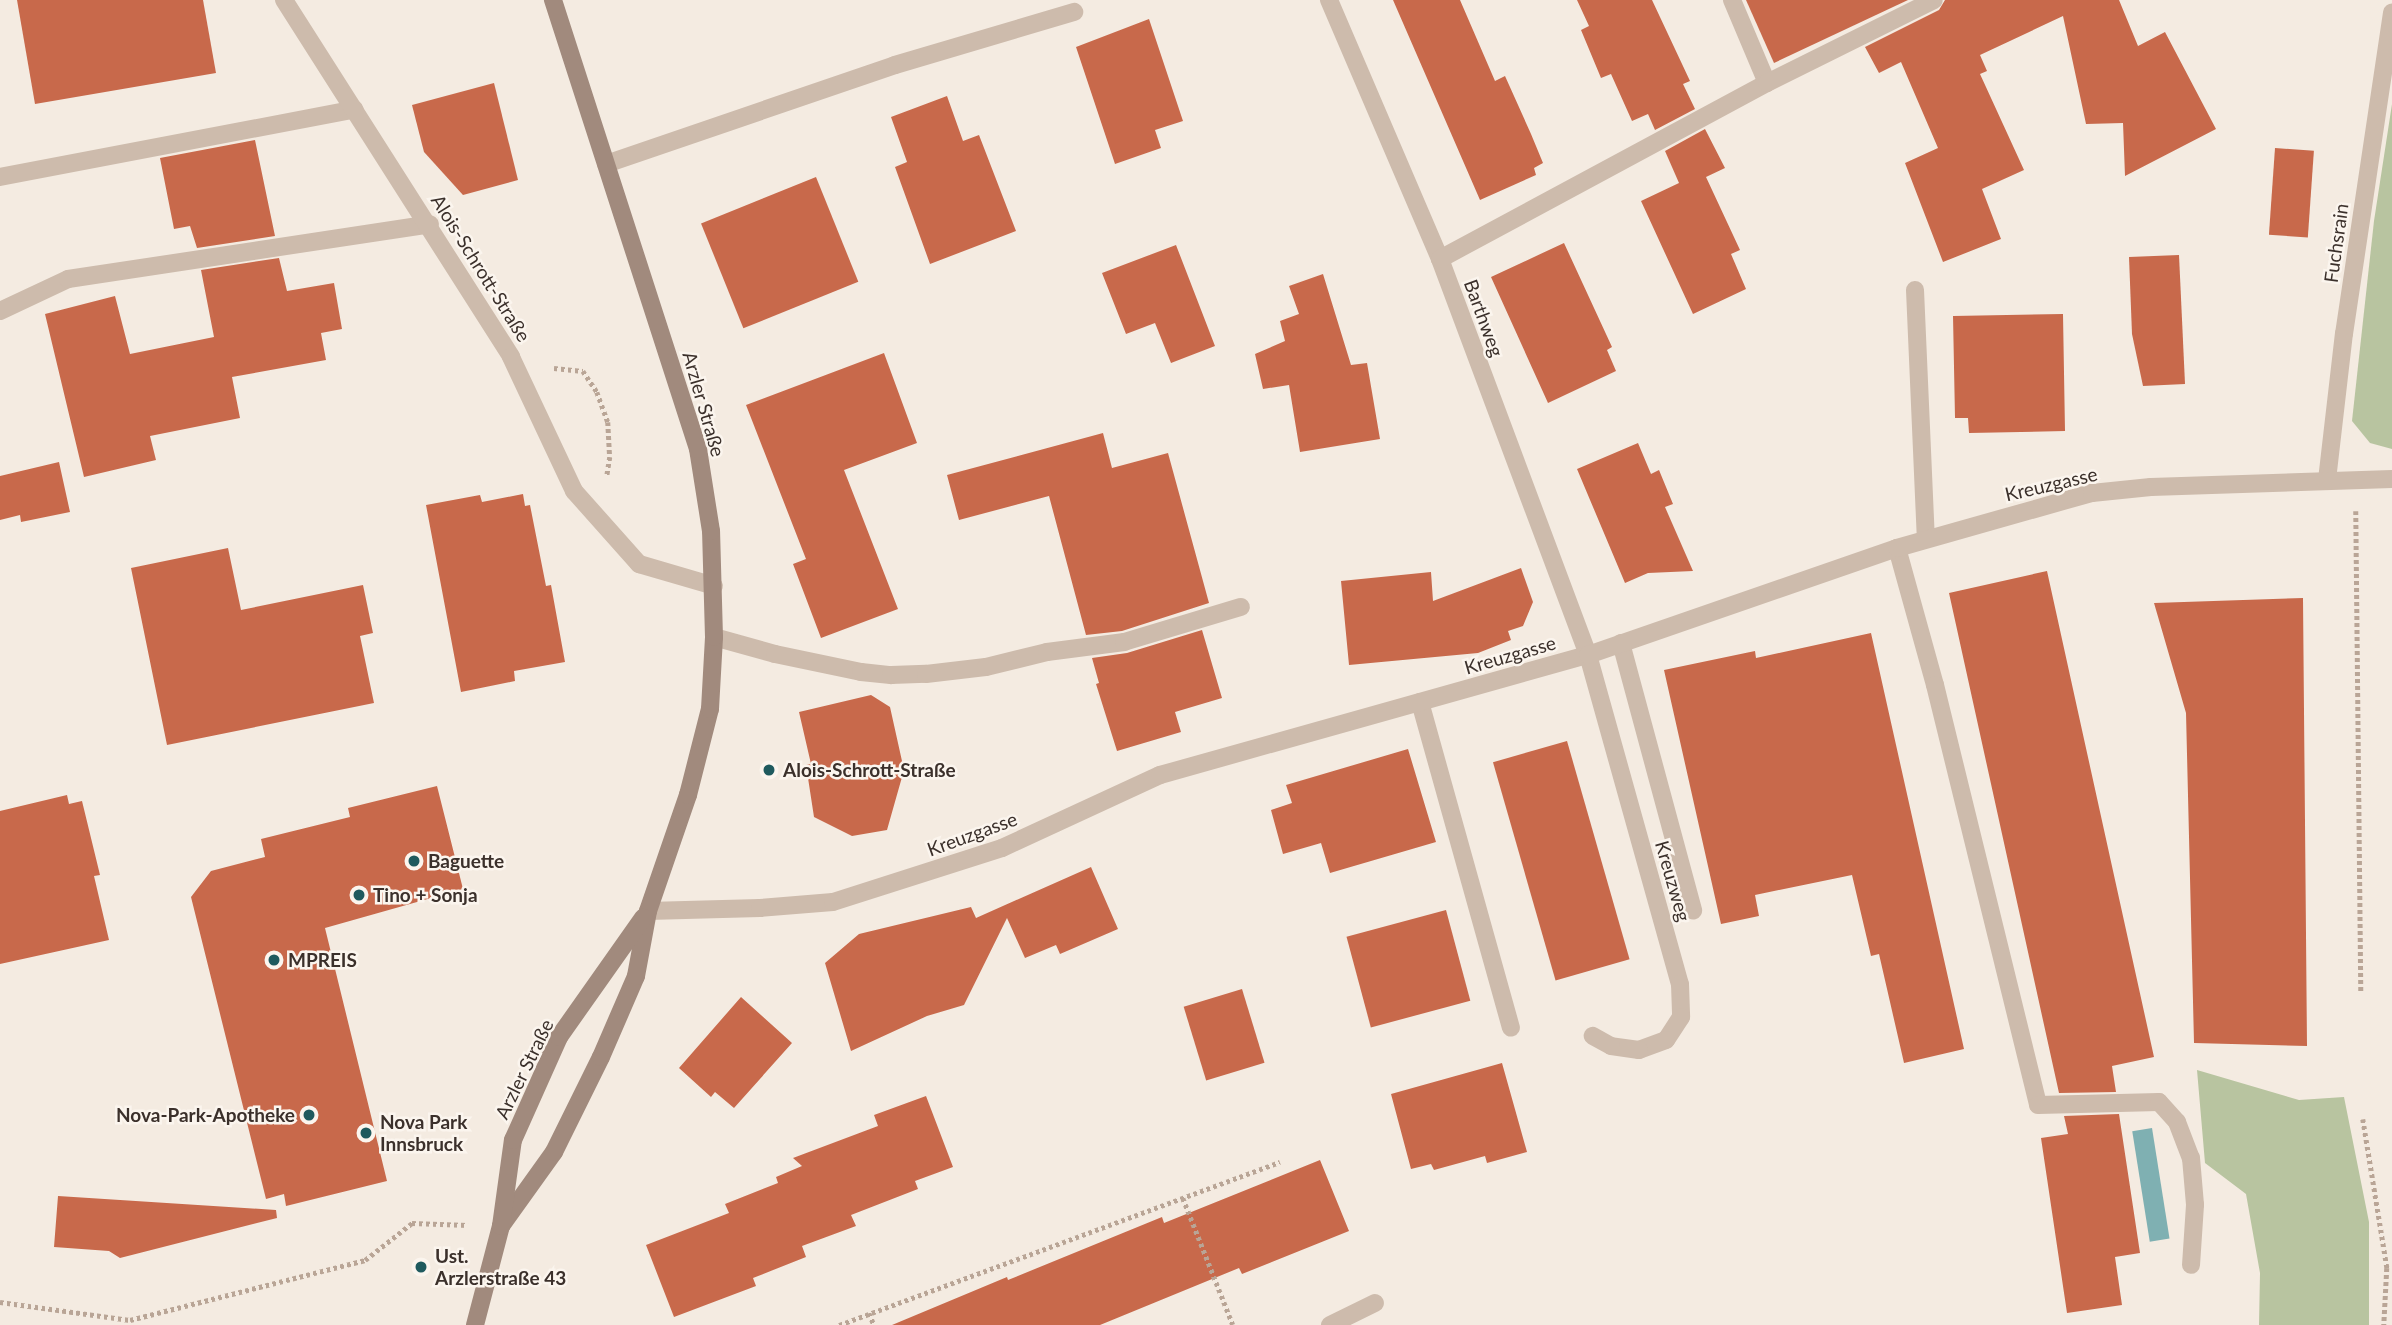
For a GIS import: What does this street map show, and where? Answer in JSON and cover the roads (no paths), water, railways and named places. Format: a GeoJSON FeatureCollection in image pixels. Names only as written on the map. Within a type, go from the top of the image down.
{"type":"FeatureCollection","features":[{"type":"Feature","properties":{"kind":"main road","name":"Arzler Straße"},"geometry":{"type":"LineString","coordinates":[[501,1226],[554,1152],[601,1057],[636,975],[648,911],[688,795],[710,709],[715,637],[711,531],[698,449],[553,0]]}},
{"type":"Feature","properties":{"kind":"main road","name":"Arzler Straße"},"geometry":{"type":"LineString","coordinates":[[475,1325],[501,1226],[513,1140],[559,1037],[648,911]]}},
{"type":"Feature","properties":{"kind":"street","name":"Alois-Schrott-Straße"},"geometry":{"type":"LineString","coordinates":[[284,0],[430,224],[518,372],[574,491],[639,564],[714,586]]}},
{"type":"Feature","properties":{"kind":"street","name":"Barthweg"},"geometry":{"type":"LineString","coordinates":[[1329,0],[1440,259],[1588,655]]}},
{"type":"Feature","properties":{"kind":"street"},"geometry":{"type":"LineString","coordinates":[[1732,0],[1767,83]]}},
{"type":"Feature","properties":{"kind":"street"},"geometry":{"type":"LineString","coordinates":[[1440,259],[1767,83],[1934,0]]}},
{"type":"Feature","properties":{"kind":"street"},"geometry":{"type":"LineString","coordinates":[[606,164],[895,65],[1074,12]]}},
{"type":"Feature","properties":{"kind":"street","name":"Fuchsrain"},"geometry":{"type":"LineString","coordinates":[[2327,480],[2344,334],[2392,13]]}},
{"type":"Feature","properties":{"kind":"street"},"geometry":{"type":"LineString","coordinates":[[0,177],[355,109]]}},
{"type":"Feature","properties":{"kind":"street"},"geometry":{"type":"LineString","coordinates":[[0,311],[68,279],[430,224]]}},
{"type":"Feature","properties":{"kind":"street"},"geometry":{"type":"LineString","coordinates":[[1915,290],[1927,539]]}},
{"type":"Feature","properties":{"kind":"street","name":"Kreuzgasse"},"geometry":{"type":"LineString","coordinates":[[648,911],[760,908],[832,902],[1002,848],[1160,775],[1588,655],[1897,548],[2092,493],[2386,479]]}},
{"type":"Feature","properties":{"kind":"street"},"geometry":{"type":"LineString","coordinates":[[1897,548],[1935,685],[2038,1105],[2159,1102],[2178,1122],[2191,1158],[2195,1205],[2191,1265]]}},
{"type":"Feature","properties":{"kind":"street"},"geometry":{"type":"LineString","coordinates":[[715,637],[775,654],[861,672],[926,674],[1124,642],[1241,607]]}},
{"type":"Feature","properties":{"kind":"street"},"geometry":{"type":"LineString","coordinates":[[1621,643],[1693,910]]}},
{"type":"Feature","properties":{"kind":"street","name":"Kreuzweg"},"geometry":{"type":"LineString","coordinates":[[1588,655],[1683,1002],[1675,1029],[1666,1040],[1654,1046],[1639,1050],[1624,1049],[1593,1036]]}},
{"type":"Feature","properties":{"kind":"street"},"geometry":{"type":"LineString","coordinates":[[1420,702],[1511,1028]]}},
{"type":"Feature","properties":{"kind":"street"},"geometry":{"type":"LineString","coordinates":[[1330,1325],[1375,1303]]}},
{"type":"Feature","properties":{"kind":"water"},"geometry":{"type":"Polygon","coordinates":[[[2152,1128],[2170,1239],[2150,1242],[2132,1131],[2152,1128]]]}},
{"type":"Feature","properties":{"kind":"place","name":"Alois-Schrott-Straße"},"geometry":{"type":"Point","coordinates":[769,770]}},
{"type":"Feature","properties":{"kind":"place","name":"Baguette"},"geometry":{"type":"Point","coordinates":[414,861]}},
{"type":"Feature","properties":{"kind":"place","name":"Tino + Sonja"},"geometry":{"type":"Point","coordinates":[359,895]}},
{"type":"Feature","properties":{"kind":"place","name":"MPREIS"},"geometry":{"type":"Point","coordinates":[274,960]}},
{"type":"Feature","properties":{"kind":"place","name":"Nova-Park-Apotheke"},"geometry":{"type":"Point","coordinates":[309,1115]}},
{"type":"Feature","properties":{"kind":"place","name":"Nova Park Innsbruck"},"geometry":{"type":"Point","coordinates":[366,1133]}},
{"type":"Feature","properties":{"kind":"place","name":"Ust. Arzlerstraße 43"},"geometry":{"type":"Point","coordinates":[421,1267]}}]}
